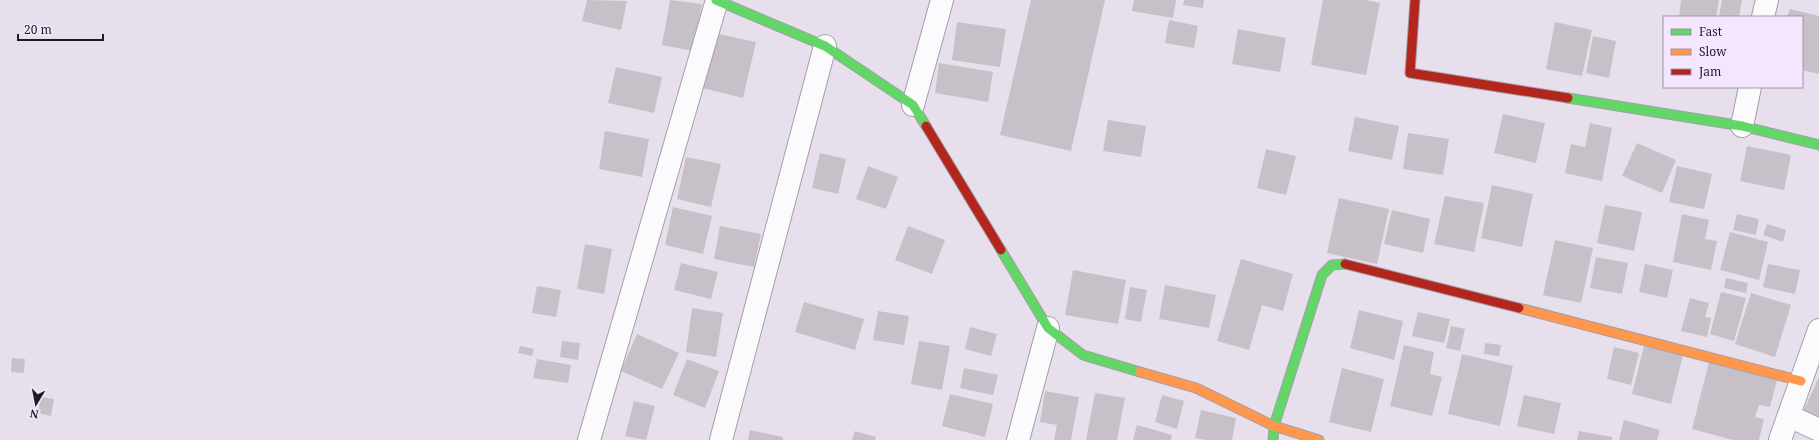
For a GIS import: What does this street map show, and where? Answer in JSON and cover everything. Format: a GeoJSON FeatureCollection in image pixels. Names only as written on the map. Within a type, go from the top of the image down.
{"type":"FeatureCollection","features":[{"type":"Feature","properties":{"kind":"street"},"geometry":{"type":"LineString","coordinates":[[589,440],[717,0],[825,46],[913,105],[1048,328],[1083,355],[1196,388],[1274,426],[1319,440]]}},
{"type":"Feature","properties":{"kind":"street"},"geometry":{"type":"LineString","coordinates":[[913,105],[942,0]]}},
{"type":"Feature","properties":{"kind":"street"},"geometry":{"type":"LineString","coordinates":[[1415,0],[1410,73],[1742,126],[1819,145]]}},
{"type":"Feature","properties":{"kind":"street"},"geometry":{"type":"LineString","coordinates":[[1764,16],[1767,0]]}},
{"type":"Feature","properties":{"kind":"street"},"geometry":{"type":"LineString","coordinates":[[721,440],[825,46]]}},
{"type":"Feature","properties":{"kind":"street"},"geometry":{"type":"LineString","coordinates":[[1742,126],[1750,88]]}},
{"type":"Feature","properties":{"kind":"street"},"geometry":{"type":"LineString","coordinates":[[1273,440],[1274,426],[1322,276],[1332,265],[1347,264],[1801,381]]}},
{"type":"Feature","properties":{"kind":"street"},"geometry":{"type":"LineString","coordinates":[[1018,440],[1048,328]]}},
{"type":"Feature","properties":{"kind":"street"},"geometry":{"type":"LineString","coordinates":[[1780,440],[1819,330]]}},
{"type":"Feature","properties":{"kind":"street"},"geometry":{"type":"LineString","coordinates":[[1789,416],[1819,430]]}},
{"type":"Feature","properties":{"kind":"building"},"geometry":{"type":"Polygon","coordinates":[[[587,0],[627,1],[621,30],[582,21],[587,0]]]}},
{"type":"Feature","properties":{"kind":"building"},"geometry":{"type":"Polygon","coordinates":[[[670,0],[702,4],[693,51],[662,45],[670,0]]]}},
{"type":"Feature","properties":{"kind":"building"},"geometry":{"type":"Polygon","coordinates":[[[1031,0],[1105,0],[1071,151],[1000,135],[1031,0]]]}},
{"type":"Feature","properties":{"kind":"building"},"geometry":{"type":"Polygon","coordinates":[[[1134,0],[1176,0],[1173,18],[1132,11],[1134,0]]]}},
{"type":"Feature","properties":{"kind":"building"},"geometry":{"type":"Polygon","coordinates":[[[1184,0],[1204,0],[1203,8],[1183,5],[1184,0]]]}},
{"type":"Feature","properties":{"kind":"building"},"geometry":{"type":"Polygon","coordinates":[[[1323,0],[1365,0],[1380,3],[1366,75],[1311,65],[1323,0]]]}},
{"type":"Feature","properties":{"kind":"building"},"geometry":{"type":"Polygon","coordinates":[[[1681,0],[1719,0],[1716,16],[1679,16],[1681,0]]]}},
{"type":"Feature","properties":{"kind":"building"},"geometry":{"type":"Polygon","coordinates":[[[1722,0],[1742,0],[1739,16],[1719,16],[1722,0]]]}},
{"type":"Feature","properties":{"kind":"building"},"geometry":{"type":"Polygon","coordinates":[[[1790,9],[1819,16],[1819,74],[1803,70],[1803,16],[1787,16],[1790,9]]]}},
{"type":"Feature","properties":{"kind":"building"},"geometry":{"type":"Polygon","coordinates":[[[1169,20],[1198,26],[1194,48],[1165,43],[1169,20]]]}},
{"type":"Feature","properties":{"kind":"building"},"geometry":{"type":"Polygon","coordinates":[[[957,22],[1006,29],[1000,67],[952,60],[957,22]]]}},
{"type":"Feature","properties":{"kind":"building"},"geometry":{"type":"Polygon","coordinates":[[[1555,22],[1592,30],[1582,76],[1546,69],[1555,22]]]}},
{"type":"Feature","properties":{"kind":"building"},"geometry":{"type":"Polygon","coordinates":[[[1238,29],[1286,38],[1280,72],[1232,64],[1238,29]]]}},
{"type":"Feature","properties":{"kind":"building"},"geometry":{"type":"Polygon","coordinates":[[[714,33],[756,42],[743,98],[702,88],[714,33]]]}},
{"type":"Feature","properties":{"kind":"building"},"geometry":{"type":"Polygon","coordinates":[[[1593,36],[1616,41],[1609,78],[1586,73],[1593,36]]]}},
{"type":"Feature","properties":{"kind":"building"},"geometry":{"type":"Polygon","coordinates":[[[939,63],[993,72],[988,102],[935,93],[939,63]]]}},
{"type":"Feature","properties":{"kind":"building"},"geometry":{"type":"Polygon","coordinates":[[[616,67],[662,77],[654,113],[608,103],[616,67]]]}},
{"type":"Feature","properties":{"kind":"building"},"geometry":{"type":"Polygon","coordinates":[[[1503,114],[1545,123],[1536,163],[1494,153],[1503,114]]]}},
{"type":"Feature","properties":{"kind":"building"},"geometry":{"type":"Polygon","coordinates":[[[1355,117],[1399,126],[1392,160],[1348,151],[1355,117]]]}},
{"type":"Feature","properties":{"kind":"building"},"geometry":{"type":"Polygon","coordinates":[[[1108,120],[1146,126],[1141,157],[1103,151],[1108,120]]]}},
{"type":"Feature","properties":{"kind":"building"},"geometry":{"type":"Polygon","coordinates":[[[1590,123],[1612,128],[1602,181],[1565,173],[1571,144],[1585,147],[1590,123]]]}},
{"type":"Feature","properties":{"kind":"building"},"geometry":{"type":"Polygon","coordinates":[[[605,131],[649,139],[642,177],[599,169],[605,131]]]}},
{"type":"Feature","properties":{"kind":"building"},"geometry":{"type":"Polygon","coordinates":[[[1408,133],[1449,139],[1443,175],[1403,169],[1408,133]]]}},
{"type":"Feature","properties":{"kind":"building"},"geometry":{"type":"Polygon","coordinates":[[[1637,143],[1676,160],[1662,193],[1622,176],[1637,143]]]}},
{"type":"Feature","properties":{"kind":"building"},"geometry":{"type":"Polygon","coordinates":[[[1747,146],[1791,155],[1784,190],[1740,181],[1747,146]]]}},
{"type":"Feature","properties":{"kind":"building"},"geometry":{"type":"Polygon","coordinates":[[[1266,149],[1296,156],[1286,195],[1257,188],[1266,149]]]}},
{"type":"Feature","properties":{"kind":"building"},"geometry":{"type":"Polygon","coordinates":[[[820,153],[846,159],[838,194],[812,188],[820,153]]]}},
{"type":"Feature","properties":{"kind":"building"},"geometry":{"type":"Polygon","coordinates":[[[686,157],[721,164],[711,207],[677,199],[686,157]]]}},
{"type":"Feature","properties":{"kind":"building"},"geometry":{"type":"Polygon","coordinates":[[[868,166],[898,177],[886,209],[856,199],[868,166]]]}},
{"type":"Feature","properties":{"kind":"building"},"geometry":{"type":"Polygon","coordinates":[[[1677,166],[1712,174],[1704,209],[1669,202],[1677,166]]]}},
{"type":"Feature","properties":{"kind":"building"},"geometry":{"type":"Polygon","coordinates":[[[1492,185],[1533,194],[1522,247],[1481,238],[1492,185]]]}},
{"type":"Feature","properties":{"kind":"building"},"geometry":{"type":"Polygon","coordinates":[[[1445,196],[1484,203],[1474,252],[1434,244],[1445,196]]]}},
{"type":"Feature","properties":{"kind":"building"},"geometry":{"type":"Polygon","coordinates":[[[1339,198],[1389,209],[1377,264],[1327,253],[1339,198]]]}},
{"type":"Feature","properties":{"kind":"building"},"geometry":{"type":"Polygon","coordinates":[[[1605,205],[1642,212],[1634,251],[1597,243],[1605,205]]]}},
{"type":"Feature","properties":{"kind":"building"},"geometry":{"type":"Polygon","coordinates":[[[673,207],[712,216],[703,254],[665,245],[673,207]]]}},
{"type":"Feature","properties":{"kind":"building"},"geometry":{"type":"Polygon","coordinates":[[[1392,210],[1430,219],[1423,253],[1384,244],[1392,210]]]}},
{"type":"Feature","properties":{"kind":"building"},"geometry":{"type":"Polygon","coordinates":[[[1682,214],[1709,220],[1705,239],[1717,241],[1711,270],[1673,262],[1682,214]]]}},
{"type":"Feature","properties":{"kind":"building"},"geometry":{"type":"Polygon","coordinates":[[[1737,214],[1759,219],[1756,235],[1733,230],[1737,214]]]}},
{"type":"Feature","properties":{"kind":"building"},"geometry":{"type":"Polygon","coordinates":[[[1767,224],[1786,230],[1783,242],[1763,235],[1767,224]]]}},
{"type":"Feature","properties":{"kind":"building"},"geometry":{"type":"Polygon","coordinates":[[[720,226],[761,234],[754,267],[714,259],[720,226]]]}},
{"type":"Feature","properties":{"kind":"building"},"geometry":{"type":"Polygon","coordinates":[[[908,226],[945,240],[932,274],[895,260],[908,226]]]}},
{"type":"Feature","properties":{"kind":"building"},"geometry":{"type":"Polygon","coordinates":[[[1730,232],[1768,242],[1759,280],[1720,270],[1730,232]]]}},
{"type":"Feature","properties":{"kind":"building"},"geometry":{"type":"Polygon","coordinates":[[[1555,240],[1593,248],[1581,303],[1543,295],[1555,240]]]}},
{"type":"Feature","properties":{"kind":"building"},"geometry":{"type":"Polygon","coordinates":[[[585,244],[612,249],[604,294],[577,289],[585,244]]]}},
{"type":"Feature","properties":{"kind":"building"},"geometry":{"type":"Polygon","coordinates":[[[1596,257],[1628,263],[1622,294],[1590,288],[1596,257]]]}},
{"type":"Feature","properties":{"kind":"building"},"geometry":{"type":"Polygon","coordinates":[[[1241,259],[1293,274],[1283,311],[1262,305],[1249,350],[1217,341],[1241,259]]]}},
{"type":"Feature","properties":{"kind":"building"},"geometry":{"type":"Polygon","coordinates":[[[681,263],[718,272],[711,299],[674,290],[681,263]]]}},
{"type":"Feature","properties":{"kind":"building"},"geometry":{"type":"Polygon","coordinates":[[[1645,264],[1673,270],[1667,298],[1639,292],[1645,264]]]}},
{"type":"Feature","properties":{"kind":"building"},"geometry":{"type":"Polygon","coordinates":[[[1768,264],[1800,270],[1795,294],[1763,287],[1768,264]]]}},
{"type":"Feature","properties":{"kind":"building"},"geometry":{"type":"Polygon","coordinates":[[[1073,270],[1126,280],[1118,324],[1065,315],[1073,270]]]}},
{"type":"Feature","properties":{"kind":"building"},"geometry":{"type":"Polygon","coordinates":[[[1726,278],[1748,283],[1746,293],[1724,288],[1726,278]]]}},
{"type":"Feature","properties":{"kind":"building"},"geometry":{"type":"Polygon","coordinates":[[[1165,285],[1216,295],[1209,328],[1159,319],[1165,285]]]}},
{"type":"Feature","properties":{"kind":"building"},"geometry":{"type":"Polygon","coordinates":[[[537,286],[561,290],[556,317],[532,313],[537,286]]]}},
{"type":"Feature","properties":{"kind":"building"},"geometry":{"type":"Polygon","coordinates":[[[1130,287],[1147,290],[1141,322],[1125,319],[1130,287]]]}},
{"type":"Feature","properties":{"kind":"building"},"geometry":{"type":"Polygon","coordinates":[[[1721,292],[1746,298],[1734,341],[1710,334],[1721,292]]]}},
{"type":"Feature","properties":{"kind":"building"},"geometry":{"type":"Polygon","coordinates":[[[1751,293],[1791,305],[1775,357],[1735,344],[1751,293]]]}},
{"type":"Feature","properties":{"kind":"building"},"geometry":{"type":"Polygon","coordinates":[[[1690,298],[1709,303],[1705,317],[1711,318],[1707,337],[1681,331],[1690,298]]]}},
{"type":"Feature","properties":{"kind":"building"},"geometry":{"type":"Polygon","coordinates":[[[804,302],[864,319],[855,350],[795,332],[804,302]]]}},
{"type":"Feature","properties":{"kind":"building"},"geometry":{"type":"Polygon","coordinates":[[[692,308],[723,313],[716,357],[686,352],[692,308]]]}},
{"type":"Feature","properties":{"kind":"building"},"geometry":{"type":"Polygon","coordinates":[[[1359,310],[1403,321],[1394,360],[1350,348],[1359,310]]]}},
{"type":"Feature","properties":{"kind":"building"},"geometry":{"type":"Polygon","coordinates":[[[878,311],[909,316],[904,345],[873,340],[878,311]]]}},
{"type":"Feature","properties":{"kind":"building"},"geometry":{"type":"Polygon","coordinates":[[[1418,312],[1450,319],[1444,343],[1412,336],[1418,312]]]}},
{"type":"Feature","properties":{"kind":"building"},"geometry":{"type":"Polygon","coordinates":[[[1451,326],[1465,329],[1460,351],[1446,348],[1451,326]]]}},
{"type":"Feature","properties":{"kind":"building"},"geometry":{"type":"Polygon","coordinates":[[[970,327],[997,334],[991,356],[965,349],[970,327]]]}},
{"type":"Feature","properties":{"kind":"building"},"geometry":{"type":"Polygon","coordinates":[[[637,334],[679,353],[662,389],[621,371],[637,334]]]}},
{"type":"Feature","properties":{"kind":"building"},"geometry":{"type":"Polygon","coordinates":[[[562,341],[580,343],[578,360],[560,357],[562,341]]]}},
{"type":"Feature","properties":{"kind":"building"},"geometry":{"type":"Polygon","coordinates":[[[919,341],[950,346],[942,390],[911,384],[919,341]]]}},
{"type":"Feature","properties":{"kind":"building"},"geometry":{"type":"Polygon","coordinates":[[[1485,343],[1501,345],[1499,356],[1484,354],[1485,343]]]}},
{"type":"Feature","properties":{"kind":"building"},"geometry":{"type":"Polygon","coordinates":[[[1404,345],[1434,352],[1430,374],[1442,377],[1432,416],[1390,406],[1404,345]]]}},
{"type":"Feature","properties":{"kind":"building"},"geometry":{"type":"Polygon","coordinates":[[[520,346],[534,349],[532,356],[518,353],[520,346]]]}},
{"type":"Feature","properties":{"kind":"building"},"geometry":{"type":"Polygon","coordinates":[[[1644,346],[1683,355],[1671,404],[1632,394],[1644,346]]]}},
{"type":"Feature","properties":{"kind":"building"},"geometry":{"type":"Polygon","coordinates":[[[1614,347],[1639,353],[1631,385],[1607,379],[1614,347]]]}},
{"type":"Feature","properties":{"kind":"building"},"geometry":{"type":"Polygon","coordinates":[[[1462,354],[1513,366],[1500,426],[1448,414],[1462,354]]]}},
{"type":"Feature","properties":{"kind":"building"},"geometry":{"type":"Polygon","coordinates":[[[12,358],[25,359],[24,373],[11,372],[12,358]]]}},
{"type":"Feature","properties":{"kind":"building"},"geometry":{"type":"Polygon","coordinates":[[[537,359],[571,365],[568,383],[533,378],[537,359]]]}},
{"type":"Feature","properties":{"kind":"building"},"geometry":{"type":"Polygon","coordinates":[[[687,359],[719,371],[705,408],[673,395],[687,359]]]}},
{"type":"Feature","properties":{"kind":"building"},"geometry":{"type":"Polygon","coordinates":[[[1709,362],[1777,380],[1770,407],[1759,405],[1755,417],[1764,419],[1759,440],[1733,440],[1692,429],[1709,362]]]}},
{"type":"Feature","properties":{"kind":"building"},"geometry":{"type":"Polygon","coordinates":[[[964,368],[998,375],[993,395],[960,388],[964,368]]]}},
{"type":"Feature","properties":{"kind":"building"},"geometry":{"type":"Polygon","coordinates":[[[1342,368],[1384,379],[1371,432],[1329,422],[1342,368]]]}},
{"type":"Feature","properties":{"kind":"building"},"geometry":{"type":"Polygon","coordinates":[[[1819,377],[1819,421],[1802,414],[1819,377]]]}},
{"type":"Feature","properties":{"kind":"building"},"geometry":{"type":"Polygon","coordinates":[[[1045,391],[1079,397],[1071,440],[1054,440],[1057,425],[1040,422],[1045,391]]]}},
{"type":"Feature","properties":{"kind":"building"},"geometry":{"type":"Polygon","coordinates":[[[1095,393],[1125,398],[1117,440],[1086,440],[1095,393]]]}},
{"type":"Feature","properties":{"kind":"building"},"geometry":{"type":"Polygon","coordinates":[[[950,394],[993,404],[985,437],[942,426],[950,394]]]}},
{"type":"Feature","properties":{"kind":"building"},"geometry":{"type":"Polygon","coordinates":[[[1162,395],[1184,401],[1177,429],[1155,422],[1162,395]]]}},
{"type":"Feature","properties":{"kind":"building"},"geometry":{"type":"Polygon","coordinates":[[[1524,395],[1561,403],[1554,434],[1517,426],[1524,395]]]}},
{"type":"Feature","properties":{"kind":"building"},"geometry":{"type":"Polygon","coordinates":[[[41,397],[54,399],[51,416],[38,413],[41,397]]]}},
{"type":"Feature","properties":{"kind":"building"},"geometry":{"type":"Polygon","coordinates":[[[634,401],[655,406],[646,440],[625,436],[634,401]]]}},
{"type":"Feature","properties":{"kind":"building"},"geometry":{"type":"Polygon","coordinates":[[[1201,410],[1236,418],[1232,440],[1206,440],[1195,438],[1201,410]]]}},
{"type":"Feature","properties":{"kind":"building"},"geometry":{"type":"Polygon","coordinates":[[[1624,420],[1660,430],[1657,440],[1619,440],[1624,420]]]}},
{"type":"Feature","properties":{"kind":"building"},"geometry":{"type":"Polygon","coordinates":[[[1137,425],[1172,435],[1171,440],[1133,440],[1137,425]]]}},
{"type":"Feature","properties":{"kind":"building"},"geometry":{"type":"Polygon","coordinates":[[[750,430],[783,437],[783,440],[748,440],[750,430]]]}},
{"type":"Feature","properties":{"kind":"building"},"geometry":{"type":"Polygon","coordinates":[[[855,431],[876,437],[875,440],[852,440],[855,431]]]}},
{"type":"Feature","properties":{"kind":"building"},"geometry":{"type":"Polygon","coordinates":[[[1579,431],[1613,437],[1612,440],[1577,440],[1579,431]]]}},
{"type":"Feature","properties":{"kind":"traffic: fast"},"geometry":{"type":"LineString","coordinates":[[716,0],[825,46],[913,105],[926,126]]}},
{"type":"Feature","properties":{"kind":"traffic: fast"},"geometry":{"type":"LineString","coordinates":[[1568,98],[1742,126],[1819,145]]}},
{"type":"Feature","properties":{"kind":"traffic: fast"},"geometry":{"type":"LineString","coordinates":[[1001,250],[1048,328],[1083,355],[1140,372]]}},
{"type":"Feature","properties":{"kind":"traffic: fast"},"geometry":{"type":"LineString","coordinates":[[1273,440],[1274,426],[1322,275],[1332,265],[1345,264]]}},
{"type":"Feature","properties":{"kind":"traffic: slow"},"geometry":{"type":"LineString","coordinates":[[1519,308],[1801,381]]}},
{"type":"Feature","properties":{"kind":"traffic: slow"},"geometry":{"type":"LineString","coordinates":[[1140,372],[1196,388],[1274,426],[1319,440]]}},
{"type":"Feature","properties":{"kind":"traffic: jam"},"geometry":{"type":"LineString","coordinates":[[1415,0],[1410,73],[1568,98]]}},
{"type":"Feature","properties":{"kind":"traffic: jam"},"geometry":{"type":"LineString","coordinates":[[926,126],[1001,250]]}},
{"type":"Feature","properties":{"kind":"traffic: jam"},"geometry":{"type":"LineString","coordinates":[[1345,264],[1519,308]]}}]}
